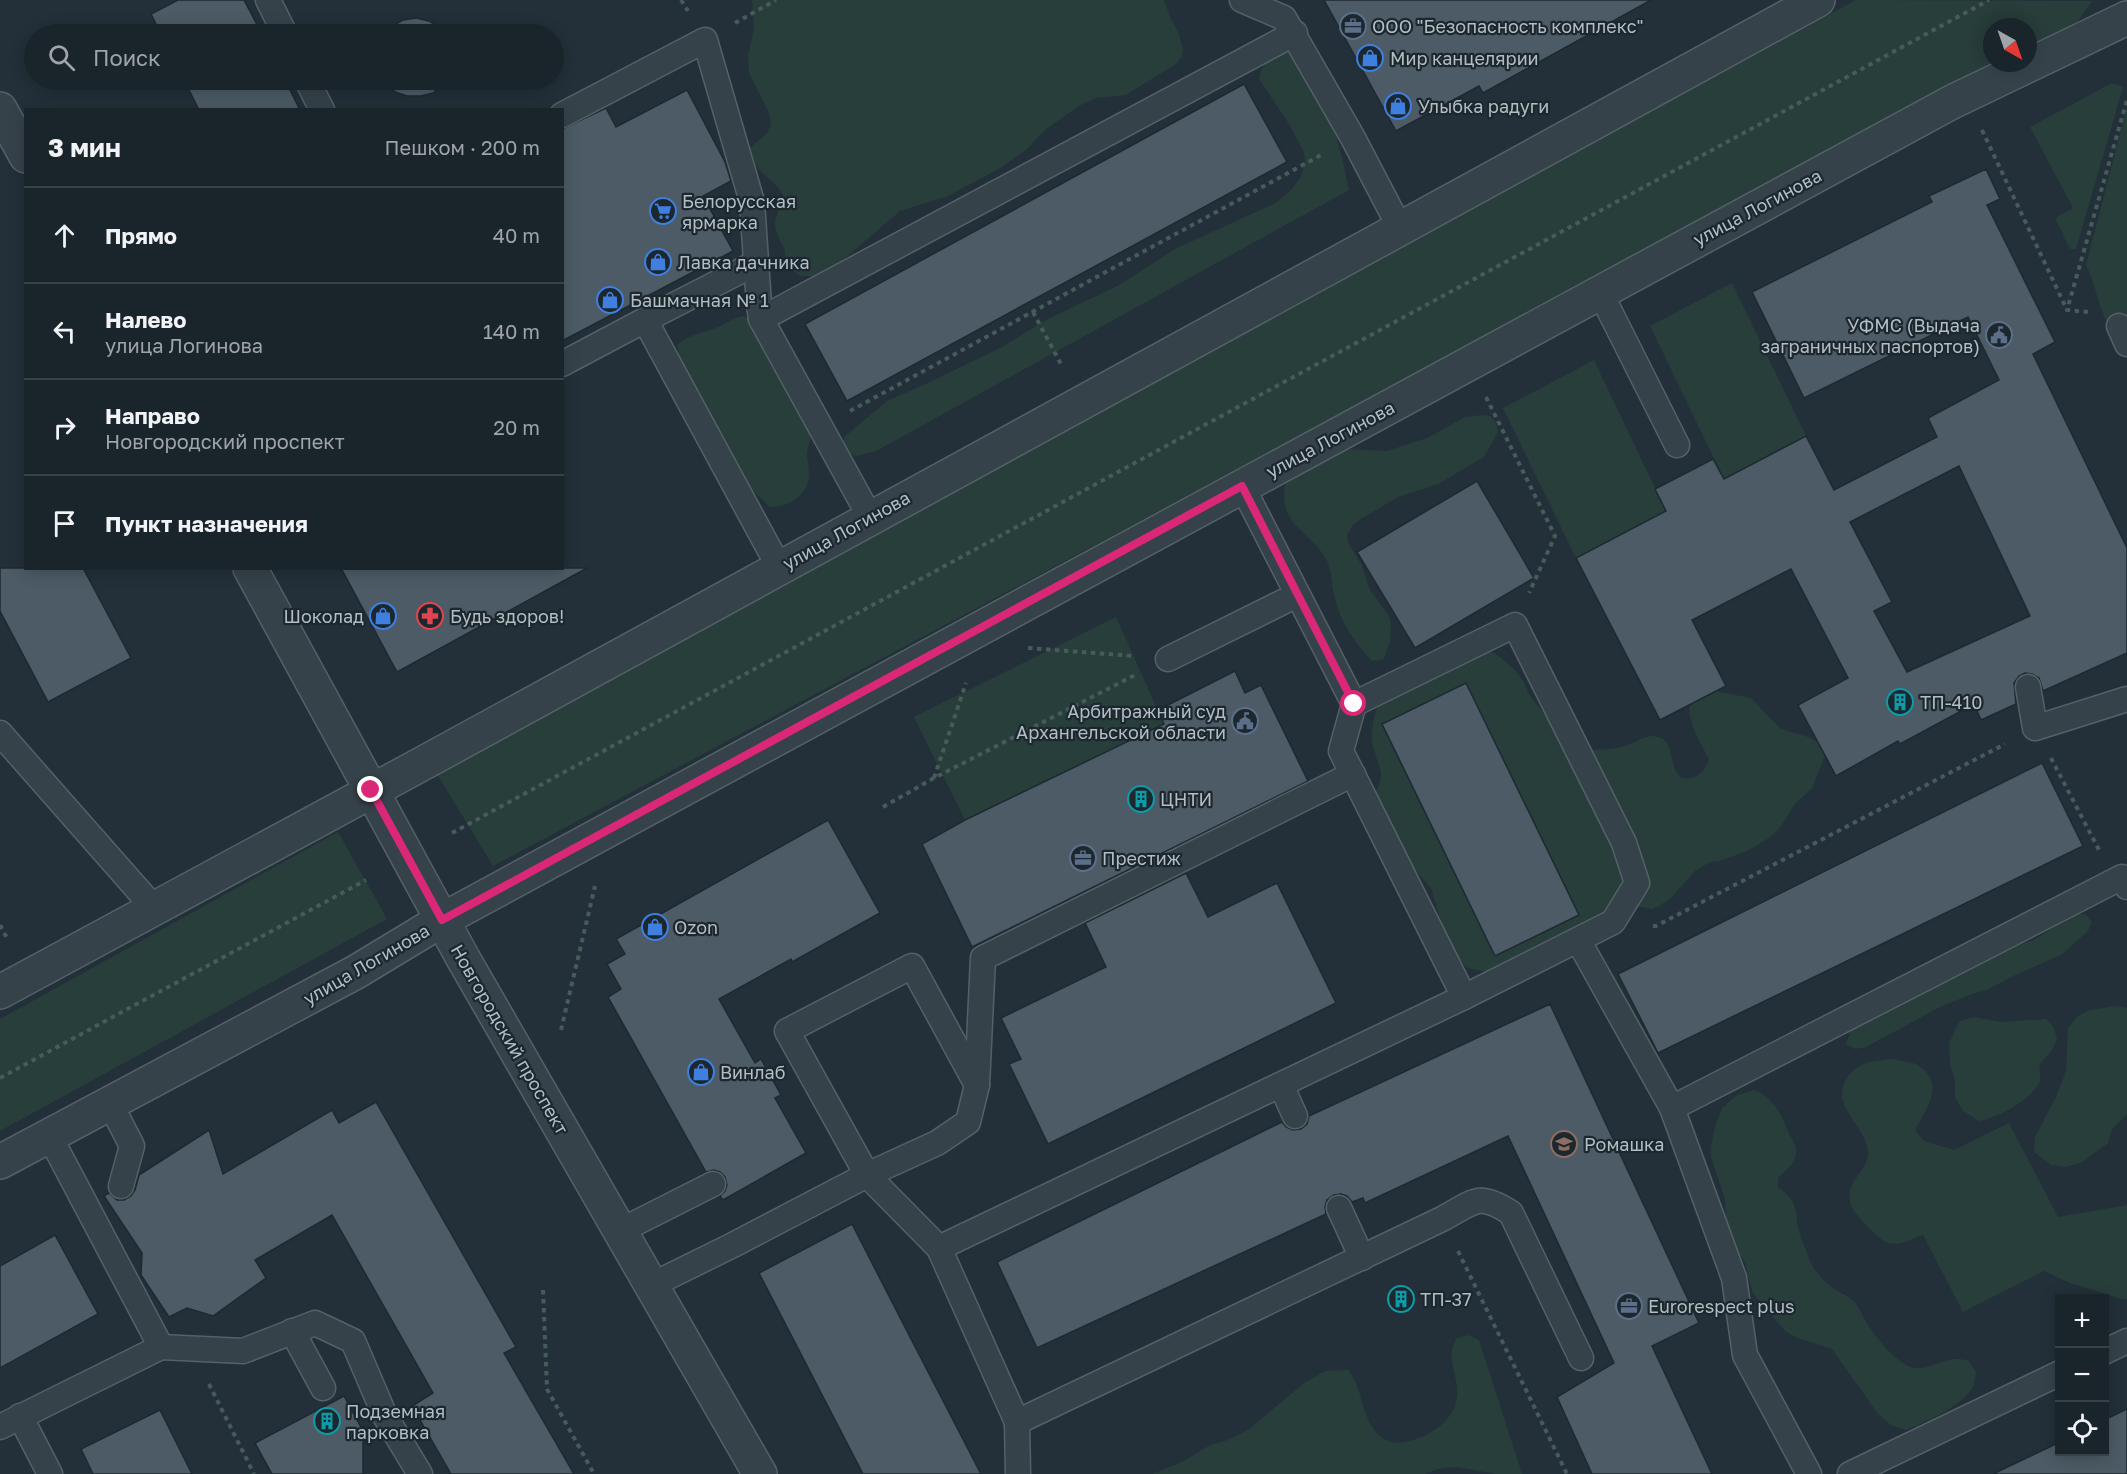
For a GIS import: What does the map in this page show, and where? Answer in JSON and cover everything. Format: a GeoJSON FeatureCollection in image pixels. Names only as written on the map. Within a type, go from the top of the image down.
{"type":"FeatureCollection","features":[{"type":"Feature","properties":{"kind":"street","name":"улица Логинова"},"geometry":{"type":"LineString","coordinates":[[0,992],[1818,0]]}},
{"type":"Feature","properties":{"kind":"street","name":"улица Логинова"},"geometry":{"type":"LineString","coordinates":[[0,1162],[356,972],[442,920],[1952,102],[2127,18]]}},
{"type":"Feature","properties":{"kind":"street"},"geometry":{"type":"LineString","coordinates":[[0,109],[24,152]]}},
{"type":"Feature","properties":{"kind":"street","name":"Новгородский проспект"},"geometry":{"type":"LineString","coordinates":[[251,570],[442,920],[760,1474]]}},
{"type":"Feature","properties":{"kind":"lane"},"geometry":{"type":"LineString","coordinates":[[268,0],[280,24]]}},
{"type":"Feature","properties":{"kind":"lane"},"geometry":{"type":"LineString","coordinates":[[1260,3],[1284,18],[1294,33],[1400,228]]}},
{"type":"Feature","properties":{"kind":"lane"},"geometry":{"type":"LineString","coordinates":[[761,319],[1294,33]]}},
{"type":"Feature","properties":{"kind":"lane"},"geometry":{"type":"LineString","coordinates":[[564,114],[705,40],[752,202],[761,319],[870,517]]}},
{"type":"Feature","properties":{"kind":"lane"},"geometry":{"type":"LineString","coordinates":[[312,90],[321,108]]}},
{"type":"Feature","properties":{"kind":"lane"},"geometry":{"type":"LineString","coordinates":[[564,363],[756,263]]}},
{"type":"Feature","properties":{"kind":"lane"},"geometry":{"type":"LineString","coordinates":[[1600,292],[1677,445]]}},
{"type":"Feature","properties":{"kind":"lane"},"geometry":{"type":"LineString","coordinates":[[645,320],[779,567]]}},
{"type":"Feature","properties":{"kind":"lane"},"geometry":{"type":"LineString","coordinates":[[1242,486],[1354,704],[1341,751],[1464,997]]}},
{"type":"Feature","properties":{"kind":"lane"},"geometry":{"type":"LineString","coordinates":[[1168,659],[1297,595]]}},
{"type":"Feature","properties":{"kind":"lane"},"geometry":{"type":"LineString","coordinates":[[939,1248],[1464,997],[1613,922],[1637,883],[1624,843],[1515,625],[1354,704]]}},
{"type":"Feature","properties":{"kind":"lane"},"geometry":{"type":"LineString","coordinates":[[2028,687],[2035,728],[2127,699]]}},
{"type":"Feature","properties":{"kind":"lane"},"geometry":{"type":"LineString","coordinates":[[0,733],[154,908]]}},
{"type":"Feature","properties":{"kind":"lane"},"geometry":{"type":"LineString","coordinates":[[651,1285],[867,1175],[937,1143],[968,1122],[977,1085],[983,958],[1353,774]]}},
{"type":"Feature","properties":{"kind":"lane"},"geometry":{"type":"LineString","coordinates":[[1672,1108],[2124,882]]}},
{"type":"Feature","properties":{"kind":"lane"},"geometry":{"type":"LineString","coordinates":[[1578,940],[1672,1108],[1734,1278],[1745,1355],[1809,1474]]}},
{"type":"Feature","properties":{"kind":"lane"},"geometry":{"type":"LineString","coordinates":[[977,1085],[912,966],[788,1031],[867,1175],[939,1248],[1017,1422],[1018,1474]]}},
{"type":"Feature","properties":{"kind":"lane"},"geometry":{"type":"LineString","coordinates":[[1281,1085],[1295,1116]]}},
{"type":"Feature","properties":{"kind":"lane"},"geometry":{"type":"LineString","coordinates":[[110,1103],[132,1146],[121,1186]]}},
{"type":"Feature","properties":{"kind":"lane"},"geometry":{"type":"LineString","coordinates":[[49,1135],[161,1347]]}},
{"type":"Feature","properties":{"kind":"lane"},"geometry":{"type":"LineString","coordinates":[[620,1232],[713,1184]]}},
{"type":"Feature","properties":{"kind":"lane"},"geometry":{"type":"LineString","coordinates":[[1017,1422],[1442,1220],[1478,1200],[1494,1202],[1511,1213],[1581,1358]]}},
{"type":"Feature","properties":{"kind":"lane"},"geometry":{"type":"LineString","coordinates":[[1339,1208],[1362,1258]]}},
{"type":"Feature","properties":{"kind":"lane"},"geometry":{"type":"LineString","coordinates":[[50,1474],[10,1421],[161,1347],[243,1350],[315,1323],[353,1341],[385,1416],[420,1474]]}},
{"type":"Feature","properties":{"kind":"lane"},"geometry":{"type":"LineString","coordinates":[[292,1331],[323,1388]]}},
{"type":"Feature","properties":{"kind":"lane"},"geometry":{"type":"LineString","coordinates":[[2109,1350],[2127,1341]]}},
{"type":"Feature","properties":{"kind":"lane"},"geometry":{"type":"LineString","coordinates":[[1850,1474],[2055,1375]]}},
{"type":"Feature","properties":{"kind":"path"},"geometry":{"type":"LineString","coordinates":[[452,833],[1989,0]]}},
{"type":"Feature","properties":{"kind":"path"},"geometry":{"type":"LineString","coordinates":[[2067,310],[2127,100]]}},
{"type":"Feature","properties":{"kind":"path"},"geometry":{"type":"LineString","coordinates":[[1982,129],[2067,310],[2123,335]]}},
{"type":"Feature","properties":{"kind":"path"},"geometry":{"type":"LineString","coordinates":[[821,427],[1353,138]]}},
{"type":"Feature","properties":{"kind":"path"},"geometry":{"type":"LineString","coordinates":[[2067,310],[2091,313]]}},
{"type":"Feature","properties":{"kind":"path"},"geometry":{"type":"LineString","coordinates":[[1033,312],[1062,366]]}},
{"type":"Feature","properties":{"kind":"path"},"geometry":{"type":"LineString","coordinates":[[1486,396],[1555,536],[1515,625]]}},
{"type":"Feature","properties":{"kind":"path"},"geometry":{"type":"LineString","coordinates":[[1026,648],[1168,659]]}},
{"type":"Feature","properties":{"kind":"path"},"geometry":{"type":"LineString","coordinates":[[883,807],[934,778],[1168,659]]}},
{"type":"Feature","properties":{"kind":"path"},"geometry":{"type":"LineString","coordinates":[[934,778],[967,679]]}},
{"type":"Feature","properties":{"kind":"path"},"geometry":{"type":"LineString","coordinates":[[1613,922],[1656,926],[2035,728],[2099,849],[2124,882]]}},
{"type":"Feature","properties":{"kind":"path"},"geometry":{"type":"LineString","coordinates":[[0,1078],[366,880]]}},
{"type":"Feature","properties":{"kind":"path"},"geometry":{"type":"LineString","coordinates":[[561,1030],[595,886]]}},
{"type":"Feature","properties":{"kind":"path"},"geometry":{"type":"LineString","coordinates":[[0,925],[8,940]]}},
{"type":"Feature","properties":{"kind":"path"},"geometry":{"type":"LineString","coordinates":[[1442,1220],[1567,1474]]}},
{"type":"Feature","properties":{"kind":"path"},"geometry":{"type":"LineString","coordinates":[[543,1290],[547,1389],[594,1474]]}},
{"type":"Feature","properties":{"kind":"path"},"geometry":{"type":"LineString","coordinates":[[191,1348],[254,1474]]}},
{"type":"Feature","properties":{"kind":"green space"},"geometry":{"type":"Polygon","coordinates":[[[752,0],[1164,0],[1183,48],[1182,56],[1176,64],[1126,95],[1096,98],[1079,106],[1046,129],[1027,149],[1002,167],[948,196],[900,211],[850,254],[820,276],[800,276],[786,262],[785,250],[775,224],[777,213],[785,200],[777,186],[759,170],[751,157],[750,148],[767,133],[771,125],[769,113],[749,73],[748,56],[754,29],[752,0]]]}},
{"type":"Feature","properties":{"kind":"green space"},"geometry":{"type":"Polygon","coordinates":[[[1856,0],[2092,1],[2078,21],[2037,42],[2037,18],[1983,18],[1983,72],[493,866],[437,774],[1856,0]]]}},
{"type":"Feature","properties":{"kind":"green space"},"geometry":{"type":"Polygon","coordinates":[[[1286,52],[1293,55],[1333,125],[1349,190],[876,451],[856,456],[848,453],[844,446],[844,437],[887,401],[1004,346],[1044,321],[1119,285],[1177,248],[1276,203],[1291,190],[1301,177],[1305,159],[1303,150],[1259,79],[1265,65],[1286,52]]]}},
{"type":"Feature","properties":{"kind":"green space"},"geometry":{"type":"Polygon","coordinates":[[[2112,83],[2123,87],[2076,249],[2070,249],[2055,218],[2073,208],[2030,127],[2112,83]]]}},
{"type":"Feature","properties":{"kind":"green space"},"geometry":{"type":"Polygon","coordinates":[[[2127,107],[2127,354],[2106,321],[2086,265],[2127,107]]]}},
{"type":"Feature","properties":{"kind":"green space"},"geometry":{"type":"Polygon","coordinates":[[[1732,283],[1806,436],[1724,479],[1650,326],[1732,283]]]}},
{"type":"Feature","properties":{"kind":"green space"},"geometry":{"type":"Polygon","coordinates":[[[745,316],[751,320],[813,430],[807,453],[809,473],[806,488],[797,498],[785,505],[770,507],[749,487],[715,433],[704,401],[692,386],[680,362],[677,345],[682,341],[745,316]]]}},
{"type":"Feature","properties":{"kind":"green space"},"geometry":{"type":"Polygon","coordinates":[[[1594,360],[1666,511],[1576,558],[1503,408],[1594,360]]]}},
{"type":"Feature","properties":{"kind":"green space"},"geometry":{"type":"Polygon","coordinates":[[[1490,416],[1496,423],[1498,432],[1484,457],[1438,484],[1398,497],[1361,519],[1347,534],[1348,542],[1361,564],[1370,590],[1389,616],[1391,625],[1390,642],[1383,660],[1372,661],[1354,640],[1341,616],[1328,563],[1322,552],[1291,519],[1286,509],[1284,496],[1286,481],[1346,449],[1387,451],[1427,438],[1465,417],[1490,416]]]}},
{"type":"Feature","properties":{"kind":"green space"},"geometry":{"type":"Polygon","coordinates":[[[1116,617],[1164,724],[965,820],[914,717],[1116,617]]]}},
{"type":"Feature","properties":{"kind":"green space"},"geometry":{"type":"Polygon","coordinates":[[[1481,647],[1497,655],[1512,668],[1522,679],[1540,709],[1582,746],[1592,750],[1611,749],[1648,736],[1658,737],[1667,744],[1677,772],[1681,777],[1687,779],[1698,775],[1709,759],[1698,739],[1689,710],[1690,703],[1710,690],[1751,698],[1781,729],[1808,737],[1823,745],[1827,751],[1812,788],[1795,804],[1780,828],[1749,850],[1720,861],[1710,862],[1695,871],[1672,897],[1659,906],[1652,909],[1629,905],[1606,911],[1588,925],[1491,973],[1468,968],[1457,959],[1446,940],[1431,888],[1410,864],[1373,795],[1381,780],[1381,773],[1372,735],[1376,710],[1380,701],[1481,647]]]}},
{"type":"Feature","properties":{"kind":"green space"},"geometry":{"type":"Polygon","coordinates":[[[338,832],[387,919],[0,1131],[0,1019],[338,832]]]}},
{"type":"Feature","properties":{"kind":"green space"},"geometry":{"type":"Polygon","coordinates":[[[2077,913],[2086,915],[2092,922],[2088,931],[2061,955],[1987,990],[1942,1006],[1866,1047],[1855,1049],[1846,1044],[1853,1025],[1933,986],[1959,976],[2015,946],[2034,940],[2077,913]]]}},
{"type":"Feature","properties":{"kind":"green space"},"geometry":{"type":"Polygon","coordinates":[[[2116,1006],[2127,1008],[2127,1114],[2112,1129],[2108,1143],[2082,1162],[2066,1167],[2051,1165],[2034,1152],[2035,1137],[2066,1072],[2068,1028],[2077,1017],[2089,1010],[2116,1006]]]}},
{"type":"Feature","properties":{"kind":"green space"},"geometry":{"type":"Polygon","coordinates":[[[1973,1017],[2002,1022],[2046,1019],[2053,1026],[2057,1039],[2052,1050],[2040,1064],[2040,1081],[2035,1090],[2013,1107],[1979,1121],[1963,1111],[1955,1097],[1955,1080],[1950,1064],[1949,1043],[1959,1022],[1973,1017]]]}},
{"type":"Feature","properties":{"kind":"green space"},"geometry":{"type":"Polygon","coordinates":[[[1891,1059],[1909,1062],[1916,1064],[1927,1073],[1931,1080],[1931,1097],[1915,1130],[1924,1141],[1954,1150],[2009,1123],[2058,1217],[2127,1205],[2127,1299],[2070,1283],[2044,1271],[1963,1312],[1923,1235],[1893,1244],[1884,1241],[1869,1228],[1852,1208],[1850,1202],[1850,1190],[1867,1159],[1867,1144],[1846,1108],[1842,1098],[1842,1088],[1856,1068],[1871,1062],[1891,1059]]]}},
{"type":"Feature","properties":{"kind":"green space"},"geometry":{"type":"Polygon","coordinates":[[[1754,1090],[1767,1097],[1776,1107],[1795,1146],[1794,1159],[1778,1178],[1778,1187],[1794,1204],[1800,1235],[1810,1261],[1818,1274],[1853,1300],[1880,1341],[1907,1366],[1924,1368],[1949,1360],[1968,1360],[1976,1372],[1974,1384],[1953,1407],[1906,1430],[1891,1425],[1878,1414],[1832,1349],[1798,1338],[1785,1331],[1753,1293],[1746,1264],[1731,1241],[1726,1221],[1725,1199],[1711,1157],[1711,1146],[1722,1108],[1737,1095],[1754,1090]]]}},
{"type":"Feature","properties":{"kind":"green space"},"geometry":{"type":"Polygon","coordinates":[[[1468,1335],[1479,1340],[1522,1474],[1496,1474],[1456,1467],[1438,1469],[1424,1474],[1152,1474],[1182,1462],[1212,1444],[1225,1441],[1248,1430],[1303,1384],[1325,1371],[1348,1370],[1371,1425],[1384,1439],[1397,1443],[1419,1438],[1435,1430],[1452,1412],[1457,1387],[1452,1350],[1457,1338],[1468,1335]]]}},
{"type":"Feature","properties":{"kind":"building"},"geometry":{"type":"Polygon","coordinates":[[[178,0],[244,0],[257,24],[156,24],[151,14],[178,0]]]}},
{"type":"Feature","properties":{"kind":"building"},"geometry":{"type":"Polygon","coordinates":[[[1324,0],[1651,0],[1483,93],[1479,86],[1396,131],[1324,0]]]}},
{"type":"Feature","properties":{"kind":"building"},"geometry":{"type":"Polygon","coordinates":[[[416,18],[434,24],[396,24],[416,18]]]}},
{"type":"Feature","properties":{"kind":"building"},"geometry":{"type":"Polygon","coordinates":[[[1244,84],[1287,162],[847,401],[805,324],[1244,84]]]}},
{"type":"Feature","properties":{"kind":"building"},"geometry":{"type":"Polygon","coordinates":[[[189,90],[290,90],[299,108],[198,108],[189,90]]]}},
{"type":"Feature","properties":{"kind":"building"},"geometry":{"type":"Polygon","coordinates":[[[393,90],[436,90],[421,96],[407,96],[393,90]]]}},
{"type":"Feature","properties":{"kind":"building"},"geometry":{"type":"Polygon","coordinates":[[[687,90],[725,162],[731,181],[703,196],[733,251],[564,340],[564,128],[606,108],[616,127],[687,90]]]}},
{"type":"Feature","properties":{"kind":"building"},"geometry":{"type":"Polygon","coordinates":[[[1986,169],[2000,199],[1987,205],[2055,342],[2033,354],[2127,548],[2127,653],[2043,691],[2039,678],[2025,673],[2019,676],[2014,683],[2016,704],[1981,720],[1974,704],[1900,744],[1898,741],[1836,776],[1798,705],[1848,678],[1791,569],[1692,620],[1726,686],[1660,720],[1576,558],[1666,511],[1655,489],[1713,459],[1724,479],[1806,436],[1834,490],[1937,437],[1928,418],[1999,380],[1968,317],[1804,398],[1752,292],[1932,202],[1929,196],[1986,169]],[[1959,466],[1850,522],[1892,602],[1874,611],[1907,672],[2030,616],[1959,466]]]}},
{"type":"Feature","properties":{"kind":"building"},"geometry":{"type":"Polygon","coordinates":[[[1477,481],[1534,578],[1415,648],[1357,552],[1477,481]]]}},
{"type":"Feature","properties":{"kind":"building"},"geometry":{"type":"Polygon","coordinates":[[[0,568],[84,570],[131,658],[48,702],[0,611],[0,568]]]}},
{"type":"Feature","properties":{"kind":"building"},"geometry":{"type":"Polygon","coordinates":[[[564,568],[587,568],[397,672],[342,570],[564,570],[564,568]]]}},
{"type":"Feature","properties":{"kind":"building","name":"ЦНТИ"},"geometry":{"type":"Polygon","coordinates":[[[1235,671],[1245,693],[1261,685],[1308,781],[972,947],[922,844],[965,820],[1164,724],[1158,710],[1235,671]]]}},
{"type":"Feature","properties":{"kind":"building"},"geometry":{"type":"Polygon","coordinates":[[[1466,683],[1579,915],[1495,956],[1382,724],[1466,683]]]}},
{"type":"Feature","properties":{"kind":"building"},"geometry":{"type":"Polygon","coordinates":[[[2042,763],[2083,846],[1658,1053],[1618,974],[2042,763]]]}},
{"type":"Feature","properties":{"kind":"building"},"geometry":{"type":"Polygon","coordinates":[[[828,820],[880,913],[719,999],[755,1063],[761,1059],[781,1095],[775,1098],[806,1153],[723,1200],[720,1196],[727,1185],[725,1177],[714,1170],[706,1172],[608,997],[621,989],[607,964],[625,954],[616,939],[828,820]]]}},
{"type":"Feature","properties":{"kind":"building"},"geometry":{"type":"Polygon","coordinates":[[[1186,873],[1208,917],[1277,883],[1336,1003],[1048,1144],[1009,1064],[1021,1059],[1001,1018],[1106,967],[1085,923],[1186,873]]]}},
{"type":"Feature","properties":{"kind":"building"},"geometry":{"type":"Polygon","coordinates":[[[1550,1004],[1699,1323],[1652,1346],[1712,1474],[1592,1474],[1557,1397],[1614,1363],[1508,1136],[1365,1203],[1363,1198],[1352,1202],[1347,1196],[1334,1195],[1327,1200],[1326,1214],[1037,1348],[997,1262],[1282,1122],[1293,1130],[1301,1129],[1307,1124],[1309,1116],[1550,1004]]]}},
{"type":"Feature","properties":{"kind":"building"},"geometry":{"type":"Polygon","coordinates":[[[376,1102],[516,1347],[504,1353],[574,1474],[451,1474],[412,1406],[433,1393],[332,1215],[255,1260],[266,1278],[213,1316],[187,1308],[169,1317],[141,1275],[142,1253],[104,1196],[109,1193],[117,1200],[124,1200],[131,1196],[139,1175],[209,1130],[223,1174],[332,1110],[339,1123],[376,1102]]]}},
{"type":"Feature","properties":{"kind":"building"},"geometry":{"type":"Polygon","coordinates":[[[852,1224],[981,1474],[863,1474],[759,1273],[852,1224]]]}},
{"type":"Feature","properties":{"kind":"building"},"geometry":{"type":"Polygon","coordinates":[[[55,1235],[98,1314],[0,1368],[0,1266],[55,1235]]]}},
{"type":"Feature","properties":{"kind":"building","name":"Подземная парковка"},"geometry":{"type":"Polygon","coordinates":[[[344,1396],[363,1431],[363,1474],[272,1474],[255,1443],[344,1396]]]}},
{"type":"Feature","properties":{"kind":"building"},"geometry":{"type":"Polygon","coordinates":[[[2127,1409],[2127,1474],[1993,1474],[2055,1444],[2055,1456],[2109,1456],[2109,1418],[2127,1409]]]}},
{"type":"Feature","properties":{"kind":"building"},"geometry":{"type":"Polygon","coordinates":[[[160,1410],[192,1474],[93,1474],[81,1449],[160,1410]]]}},
{"type":"Feature","properties":{"kind":"place","name":"ООО \"Безопасность комплекс\""},"geometry":{"type":"Point","coordinates":[1353,26]}},
{"type":"Feature","properties":{"kind":"place","name":"Мир канцелярии"},"geometry":{"type":"Point","coordinates":[1370,58]}},
{"type":"Feature","properties":{"kind":"place","name":"Улыбка радуги"},"geometry":{"type":"Point","coordinates":[1398,106]}},
{"type":"Feature","properties":{"kind":"place","name":"Белорусская ярмарка"},"geometry":{"type":"Point","coordinates":[663,211]}},
{"type":"Feature","properties":{"kind":"place","name":"Лавка дачника"},"geometry":{"type":"Point","coordinates":[658,262]}},
{"type":"Feature","properties":{"kind":"place","name":"Башмачная № 1"},"geometry":{"type":"Point","coordinates":[610,300]}},
{"type":"Feature","properties":{"kind":"place","name":"УФМС (Выдача заграничных паспортов)"},"geometry":{"type":"Point","coordinates":[1999,335]}},
{"type":"Feature","properties":{"kind":"place","name":"Шоколад"},"geometry":{"type":"Point","coordinates":[383,616]}},
{"type":"Feature","properties":{"kind":"place","name":"Будь здоров!"},"geometry":{"type":"Point","coordinates":[430,616]}},
{"type":"Feature","properties":{"kind":"place","name":"ТП-410"},"geometry":{"type":"Point","coordinates":[1900,702]}},
{"type":"Feature","properties":{"kind":"place","name":"Арбитражный суд Архангельской области"},"geometry":{"type":"Point","coordinates":[1245,721]}},
{"type":"Feature","properties":{"kind":"place","name":"ЦНТИ"},"geometry":{"type":"Point","coordinates":[1141,799]}},
{"type":"Feature","properties":{"kind":"place","name":"Престиж"},"geometry":{"type":"Point","coordinates":[1083,858]}},
{"type":"Feature","properties":{"kind":"place","name":"Ozon"},"geometry":{"type":"Point","coordinates":[655,927]}},
{"type":"Feature","properties":{"kind":"place","name":"Винлаб"},"geometry":{"type":"Point","coordinates":[701,1072]}},
{"type":"Feature","properties":{"kind":"place","name":"Ромашка"},"geometry":{"type":"Point","coordinates":[1564,1144]}},
{"type":"Feature","properties":{"kind":"place","name":"ТП-37"},"geometry":{"type":"Point","coordinates":[1401,1299]}},
{"type":"Feature","properties":{"kind":"place","name":"Eurorespect plus"},"geometry":{"type":"Point","coordinates":[1629,1306]}},
{"type":"Feature","properties":{"kind":"place","name":"Подземная парковка"},"geometry":{"type":"Point","coordinates":[327,1421]}},
{"type":"Feature","properties":{"kind":"route"},"geometry":{"type":"LineString","coordinates":[[371,790],[442,920],[1242,486],[1354,704]]}}]}
